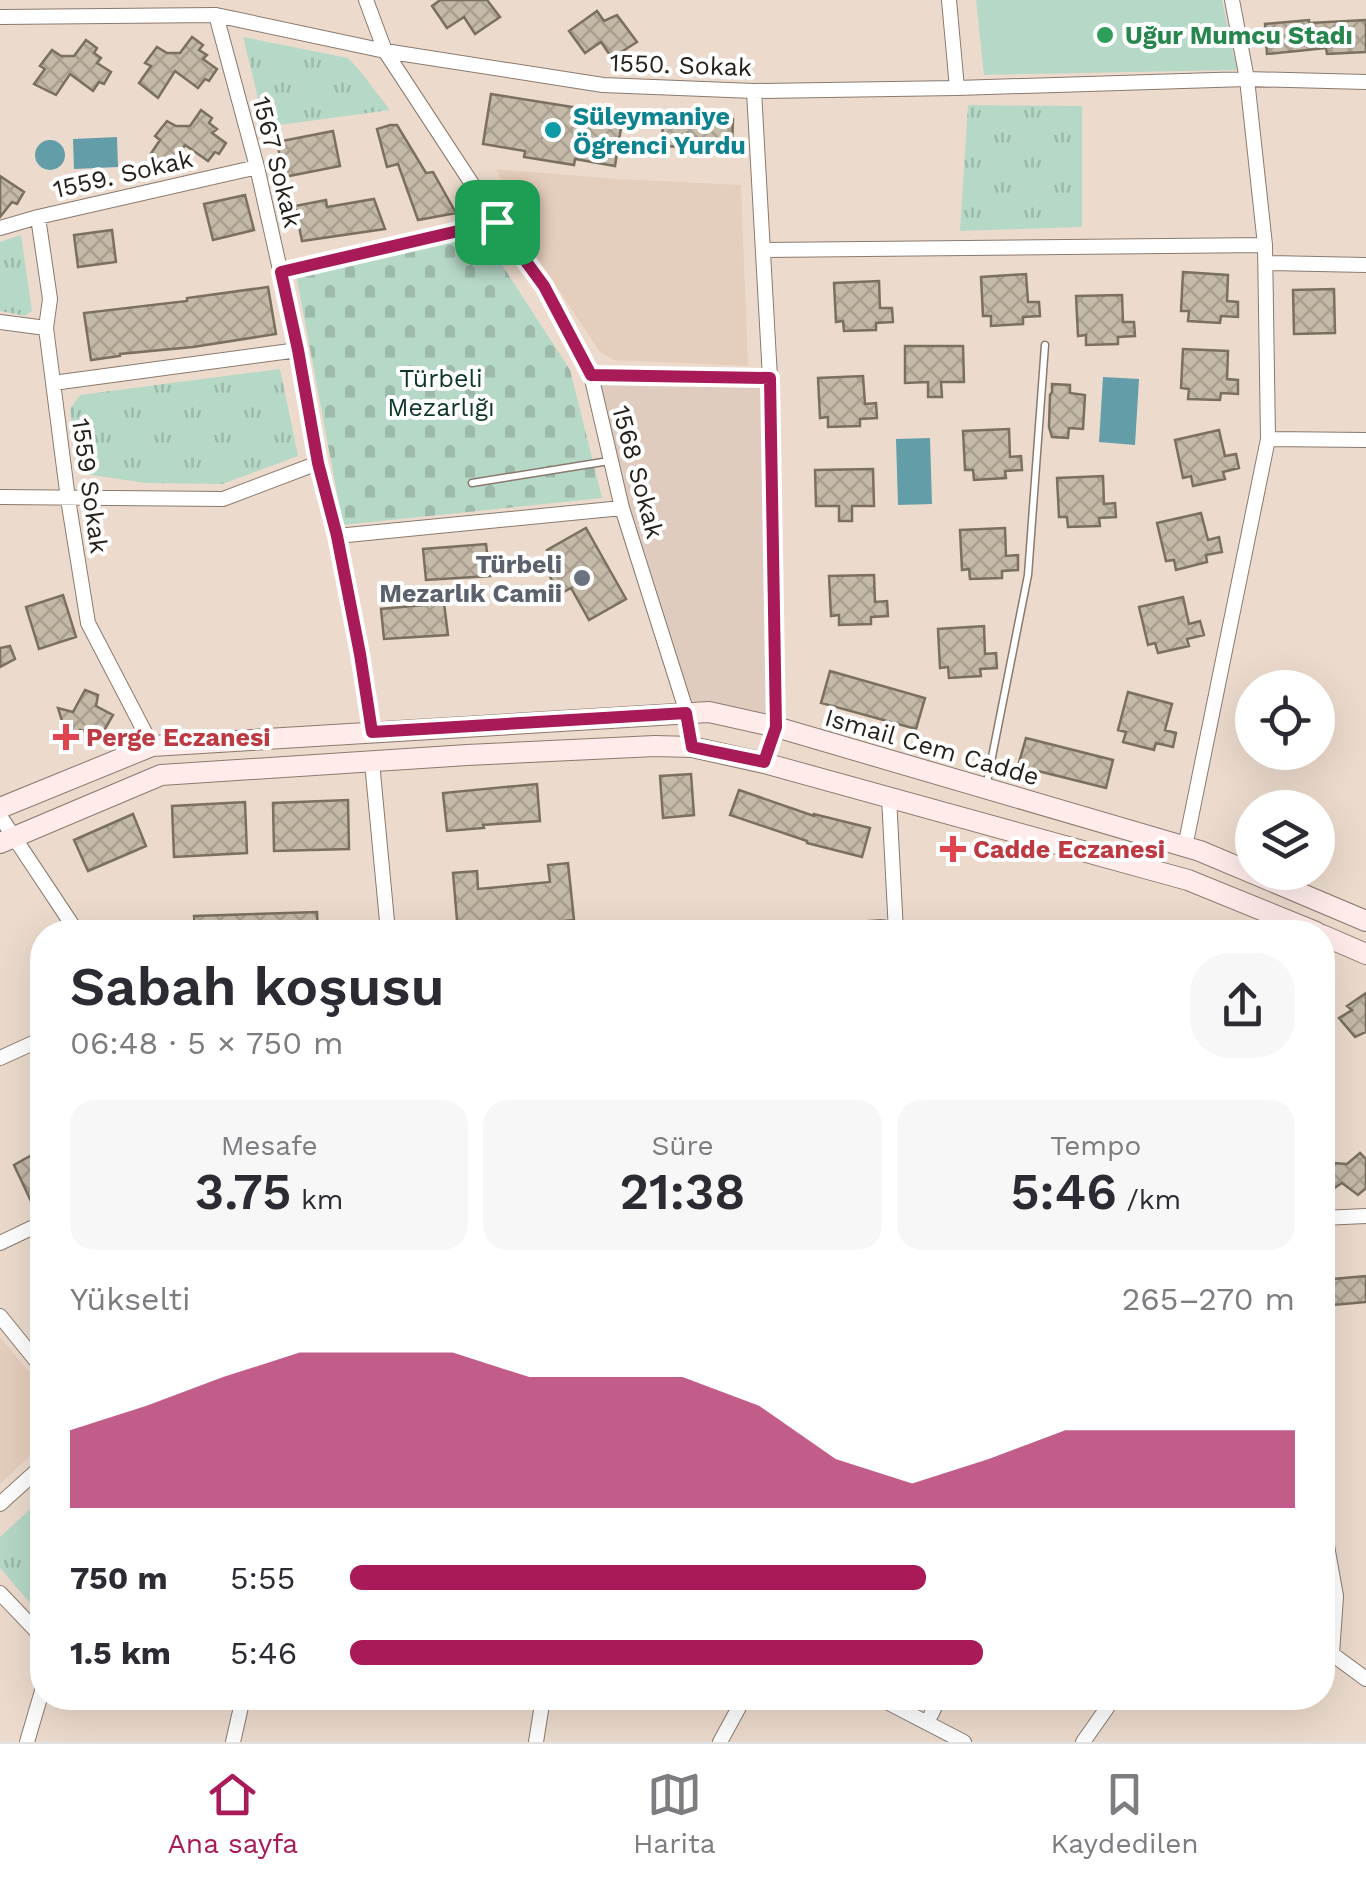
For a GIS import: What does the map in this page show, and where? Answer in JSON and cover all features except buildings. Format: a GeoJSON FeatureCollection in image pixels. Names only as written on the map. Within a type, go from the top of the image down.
{"type":"FeatureCollection","features":[{"type":"Feature","properties":{"kind":"main road","name":"Ismail Cem Cadde"},"geometry":{"type":"LineString","coordinates":[[0,808],[152,746],[709,712],[776,727],[1200,851],[1366,921]]}},
{"type":"Feature","properties":{"kind":"main road"},"geometry":{"type":"LineString","coordinates":[[7,840],[162,775],[692,747],[764,762],[1188,880],[1280,920]]}},
{"type":"Feature","properties":{"kind":"main road"},"geometry":{"type":"LineString","coordinates":[[1335,943],[1366,954]]}},
{"type":"Feature","properties":{"kind":"street","name":"1568 Sokak"},"geometry":{"type":"LineString","coordinates":[[366,0],[386,52],[497,222],[544,286],[591,375],[622,508],[686,713],[692,747]]}},
{"type":"Feature","properties":{"kind":"street"},"geometry":{"type":"LineString","coordinates":[[949,0],[957,88]]}},
{"type":"Feature","properties":{"kind":"street"},"geometry":{"type":"LineString","coordinates":[[1185,847],[1268,440],[1266,245],[1248,79],[1232,0]]}},
{"type":"Feature","properties":{"kind":"street","name":"1550. Sokak"},"geometry":{"type":"LineString","coordinates":[[0,16],[216,14],[386,52],[604,85],[754,91],[1248,79],[1366,82]]}},
{"type":"Feature","properties":{"kind":"street","name":"1567 Sokak"},"geometry":{"type":"LineString","coordinates":[[216,14],[257,167],[298,350],[360,654],[372,732]]}},
{"type":"Feature","properties":{"kind":"street"},"geometry":{"type":"LineString","coordinates":[[754,91],[770,378],[776,727],[764,762]]}},
{"type":"Feature","properties":{"kind":"street","name":"1559. Sokak"},"geometry":{"type":"LineString","coordinates":[[0,228],[257,167]]}},
{"type":"Feature","properties":{"kind":"street","name":"1559 Sokak"},"geometry":{"type":"LineString","coordinates":[[38,217],[50,299],[46,328],[88,623],[152,746]]}},
{"type":"Feature","properties":{"kind":"street"},"geometry":{"type":"LineString","coordinates":[[281,272],[497,222]]}},
{"type":"Feature","properties":{"kind":"street"},"geometry":{"type":"LineString","coordinates":[[764,250],[1266,245]]}},
{"type":"Feature","properties":{"kind":"street"},"geometry":{"type":"LineString","coordinates":[[1267,263],[1366,264]]}},
{"type":"Feature","properties":{"kind":"street"},"geometry":{"type":"LineString","coordinates":[[0,322],[46,328]]}},
{"type":"Feature","properties":{"kind":"street"},"geometry":{"type":"LineString","coordinates":[[54,384],[298,350]]}},
{"type":"Feature","properties":{"kind":"street"},"geometry":{"type":"LineString","coordinates":[[591,375],[770,378]]}},
{"type":"Feature","properties":{"kind":"street"},"geometry":{"type":"LineString","coordinates":[[1268,440],[1366,440]]}},
{"type":"Feature","properties":{"kind":"street"},"geometry":{"type":"LineString","coordinates":[[0,496],[224,499],[318,463]]}},
{"type":"Feature","properties":{"kind":"street"},"geometry":{"type":"LineString","coordinates":[[337,536],[622,508]]}},
{"type":"Feature","properties":{"kind":"street"},"geometry":{"type":"LineString","coordinates":[[372,762],[387,920]]}},
{"type":"Feature","properties":{"kind":"street"},"geometry":{"type":"LineString","coordinates":[[889,796],[896,920]]}},
{"type":"Feature","properties":{"kind":"street"},"geometry":{"type":"LineString","coordinates":[[0,816],[7,840],[68,920]]}},
{"type":"Feature","properties":{"kind":"street"},"geometry":{"type":"LineString","coordinates":[[0,1058],[30,1044]]}},
{"type":"Feature","properties":{"kind":"street"},"geometry":{"type":"LineString","coordinates":[[1335,1217],[1366,1216]]}},
{"type":"Feature","properties":{"kind":"street"},"geometry":{"type":"LineString","coordinates":[[0,1244],[30,1229]]}},
{"type":"Feature","properties":{"kind":"street"},"geometry":{"type":"LineString","coordinates":[[0,1316],[30,1353]]}},
{"type":"Feature","properties":{"kind":"street"},"geometry":{"type":"LineString","coordinates":[[0,1504],[30,1477]]}},
{"type":"Feature","properties":{"kind":"street"},"geometry":{"type":"LineString","coordinates":[[0,1594],[30,1625]]}},
{"type":"Feature","properties":{"kind":"street"},"geometry":{"type":"LineString","coordinates":[[1335,1659],[1366,1680]]}},
{"type":"Feature","properties":{"kind":"street"},"geometry":{"type":"LineString","coordinates":[[27,1742],[36,1710]]}},
{"type":"Feature","properties":{"kind":"street"},"geometry":{"type":"LineString","coordinates":[[233,1742],[240,1710]]}},
{"type":"Feature","properties":{"kind":"street"},"geometry":{"type":"LineString","coordinates":[[536,1742],[541,1710]]}},
{"type":"Feature","properties":{"kind":"street"},"geometry":{"type":"LineString","coordinates":[[720,1742],[737,1710]]}},
{"type":"Feature","properties":{"kind":"street"},"geometry":{"type":"LineString","coordinates":[[904,1710],[964,1742]]}},
{"type":"Feature","properties":{"kind":"street"},"geometry":{"type":"LineString","coordinates":[[928,1722],[934,1710]]}},
{"type":"Feature","properties":{"kind":"street"},"geometry":{"type":"LineString","coordinates":[[1083,1742],[1106,1710]]}},
{"type":"Feature","properties":{"kind":"lane"},"geometry":{"type":"LineString","coordinates":[[985,788],[1028,575],[1046,345]]}},
{"type":"Feature","properties":{"kind":"lane"},"geometry":{"type":"LineString","coordinates":[[472,482],[610,461]]}},
{"type":"Feature","properties":{"kind":"shaded area"},"geometry":{"type":"Polygon","coordinates":[[[496,169],[741,185],[748,366],[614,360],[600,352],[540,262],[496,169]]]}},
{"type":"Feature","properties":{"kind":"shaded area"},"geometry":{"type":"Polygon","coordinates":[[[591,375],[770,378],[776,727],[687,713],[591,375]]]}},
{"type":"Feature","properties":{"kind":"shaded area"},"geometry":{"type":"Polygon","coordinates":[[[0,1337],[30,1373],[30,1456],[0,1484],[0,1337]]]}},
{"type":"Feature","properties":{"kind":"green space","name":"Uğur Mumcu Stadı"},"geometry":{"type":"Polygon","coordinates":[[[976,0],[1222,0],[1237,70],[984,75],[976,0]]]}},
{"type":"Feature","properties":{"kind":"green space"},"geometry":{"type":"Polygon","coordinates":[[[243,37],[348,58],[390,110],[265,127],[243,37]]]}},
{"type":"Feature","properties":{"kind":"green space"},"geometry":{"type":"Polygon","coordinates":[[[968,105],[1082,106],[1082,227],[960,231],[968,105]]]}},
{"type":"Feature","properties":{"kind":"green space","name":"Türbeli Mezarlığı"},"geometry":{"type":"Polygon","coordinates":[[[482,234],[570,370],[602,498],[343,525],[296,274],[482,234]]]}},
{"type":"Feature","properties":{"kind":"green space"},"geometry":{"type":"Polygon","coordinates":[[[21,235],[32,311],[25,316],[0,311],[0,242],[21,235]]]}},
{"type":"Feature","properties":{"kind":"green space"},"geometry":{"type":"Polygon","coordinates":[[[280,369],[298,456],[222,484],[146,483],[78,473],[70,409],[80,395],[280,369]]]}},
{"type":"Feature","properties":{"kind":"green space"},"geometry":{"type":"Polygon","coordinates":[[[30,1509],[30,1603],[0,1568],[0,1537],[30,1509]]]}},
{"type":"Feature","properties":{"kind":"water"},"geometry":{"type":"Polygon","coordinates":[[[117,137],[118,167],[74,169],[73,139],[117,137]]]}},
{"type":"Feature","properties":{"kind":"water"},"geometry":{"type":"Polygon","coordinates":[[[50,140],[61,144],[65,155],[61,166],[50,170],[39,166],[35,155],[39,144],[50,140]]]}},
{"type":"Feature","properties":{"kind":"water"},"geometry":{"type":"Polygon","coordinates":[[[1103,377],[1139,379],[1135,445],[1099,442],[1103,377]]]}},
{"type":"Feature","properties":{"kind":"water"},"geometry":{"type":"Polygon","coordinates":[[[930,438],[932,504],[898,505],[896,439],[930,438]]]}},
{"type":"Feature","properties":{"kind":"place","name":"Uğur Mumcu Stadı"},"geometry":{"type":"Point","coordinates":[1105,35]}},
{"type":"Feature","properties":{"kind":"place","name":"Süleymaniye Ögrenci Yurdu"},"geometry":{"type":"Point","coordinates":[553,130]}},
{"type":"Feature","properties":{"kind":"place","name":"Türbeli Mezarlık Camii"},"geometry":{"type":"Point","coordinates":[582,578]}},
{"type":"Feature","properties":{"kind":"place","name":"Perge Eczanesi"},"geometry":{"type":"Point","coordinates":[66,737]}},
{"type":"Feature","properties":{"kind":"place","name":"Cadde Eczanesi"},"geometry":{"type":"Point","coordinates":[953,849]}},
{"type":"Feature","properties":{"kind":"route"},"geometry":{"type":"LineString","coordinates":[[497,222],[544,286],[591,375],[770,378],[776,727],[764,762],[692,747],[686,713],[372,732],[337,536],[318,463],[281,272],[497,222]]}}]}
